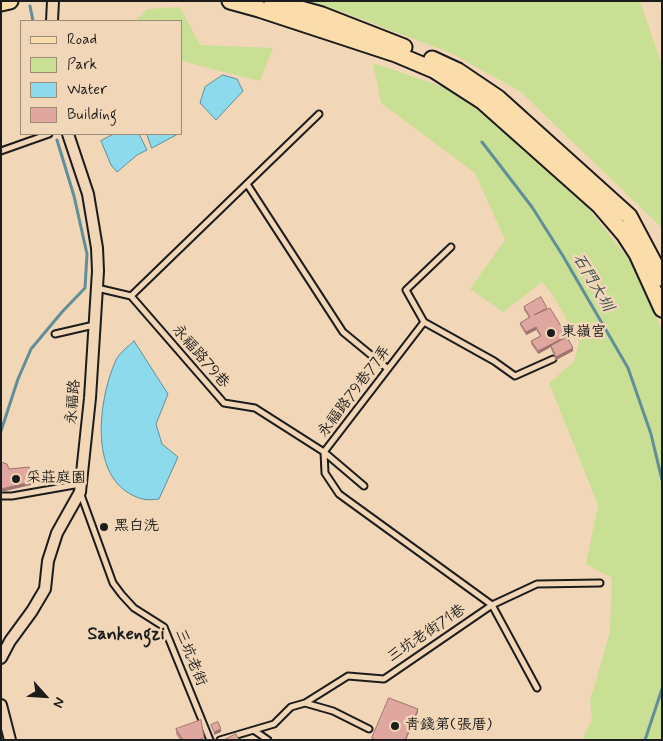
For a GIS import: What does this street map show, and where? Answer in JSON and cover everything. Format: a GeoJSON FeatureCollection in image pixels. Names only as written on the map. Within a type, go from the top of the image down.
{"type":"FeatureCollection","features":[{"type":"Feature","properties":{"kind":"main road"},"geometry":{"type":"LineString","coordinates":[[1,3],[10,1]]}},
{"type":"Feature","properties":{"kind":"main road"},"geometry":{"type":"LineString","coordinates":[[230,1],[396,54],[434,70],[482,101],[600,206],[624,234],[637,254],[662,308]]}},
{"type":"Feature","properties":{"kind":"main road"},"geometry":{"type":"LineString","coordinates":[[272,1],[322,15],[402,46],[458,71],[498,98],[629,216],[662,278]]}},
{"type":"Feature","properties":{"kind":"street"},"geometry":{"type":"LineString","coordinates":[[52,20],[54,1]]}},
{"type":"Feature","properties":{"kind":"street","name":"永福路"},"geometry":{"type":"LineString","coordinates":[[1,658],[10,641],[45,589],[48,561],[57,533],[80,488],[90,398],[98,248],[88,194],[68,135]]}},
{"type":"Feature","properties":{"kind":"street"},"geometry":{"type":"LineString","coordinates":[[1,705],[10,740]]}},
{"type":"Feature","properties":{"kind":"lane"},"geometry":{"type":"LineString","coordinates":[[97,287],[131,296],[319,114]]}},
{"type":"Feature","properties":{"kind":"lane"},"geometry":{"type":"LineString","coordinates":[[1,151],[46,135]]}},
{"type":"Feature","properties":{"kind":"lane"},"geometry":{"type":"LineString","coordinates":[[247,184],[343,332],[388,369]]}},
{"type":"Feature","properties":{"kind":"lane"},"geometry":{"type":"LineString","coordinates":[[451,247],[406,290],[424,322],[494,361],[515,376],[554,359]]}},
{"type":"Feature","properties":{"kind":"lane","name":"永福路79巷"},"geometry":{"type":"LineString","coordinates":[[131,296],[224,404],[255,408],[324,452],[364,486]]}},
{"type":"Feature","properties":{"kind":"lane","name":"永福路79巷77弄"},"geometry":{"type":"LineString","coordinates":[[424,322],[324,452],[325,473],[338,494],[492,605],[537,688]]}},
{"type":"Feature","properties":{"kind":"lane"},"geometry":{"type":"LineString","coordinates":[[54,334],[94,325]]}},
{"type":"Feature","properties":{"kind":"lane"},"geometry":{"type":"LineString","coordinates":[[1,496],[80,488]]}},
{"type":"Feature","properties":{"kind":"lane","name":"三坑老街"},"geometry":{"type":"LineString","coordinates":[[80,488],[114,583],[134,608],[164,627],[210,740]]}},
{"type":"Feature","properties":{"kind":"lane","name":"三坑老街71巷"},"geometry":{"type":"LineString","coordinates":[[220,740],[274,724],[292,707],[305,703],[348,676],[384,679],[492,605],[537,584],[600,583]]}},
{"type":"Feature","properties":{"kind":"lane"},"geometry":{"type":"LineString","coordinates":[[305,703],[333,711],[369,728]]}},
{"type":"Feature","properties":{"kind":"lane"},"geometry":{"type":"LineString","coordinates":[[255,731],[268,740]]}},
{"type":"Feature","properties":{"kind":"green space"},"geometry":{"type":"Polygon","coordinates":[[[306,1],[640,1],[662,65],[662,228],[521,92],[453,54],[343,12],[306,1]]]}},
{"type":"Feature","properties":{"kind":"green space"},"geometry":{"type":"Polygon","coordinates":[[[180,7],[200,45],[273,48],[260,81],[182,61],[182,20],[136,20],[147,9],[180,7]]]}},
{"type":"Feature","properties":{"kind":"green space"},"geometry":{"type":"Polygon","coordinates":[[[373,63],[447,88],[491,120],[571,187],[628,258],[662,330],[662,740],[582,740],[592,720],[590,701],[610,632],[612,578],[586,564],[598,505],[549,383],[574,362],[579,342],[553,295],[542,282],[503,312],[470,289],[505,240],[475,173],[381,103],[373,63]]]}},
{"type":"Feature","properties":{"kind":"water"},"geometry":{"type":"Polygon","coordinates":[[[223,75],[237,79],[243,91],[216,120],[200,103],[205,87],[223,75]]]}},
{"type":"Feature","properties":{"kind":"water"},"geometry":{"type":"Polygon","coordinates":[[[112,135],[140,135],[147,150],[137,155],[117,172],[111,165],[101,141],[112,135]]]}},
{"type":"Feature","properties":{"kind":"water"},"geometry":{"type":"Polygon","coordinates":[[[147,135],[176,135],[152,148],[147,135]]]}},
{"type":"Feature","properties":{"kind":"water"},"geometry":{"type":"Polygon","coordinates":[[[134,341],[168,394],[156,424],[162,444],[178,457],[159,499],[142,499],[127,492],[115,481],[107,466],[103,448],[101,430],[102,411],[110,375],[117,357],[134,341]]]}},
{"type":"Feature","properties":{"kind":"building","name":"東嶺宮"},"geometry":{"type":"Polygon","coordinates":[[[541,297],[547,308],[534,315],[550,308],[567,336],[538,351],[531,341],[541,336],[536,327],[526,332],[520,323],[530,317],[524,307],[541,297]]]}},
{"type":"Feature","properties":{"kind":"building"},"geometry":{"type":"Polygon","coordinates":[[[567,337],[573,348],[556,357],[551,346],[567,337]]]}},
{"type":"Feature","properties":{"kind":"building","name":"采莊庭園"},"geometry":{"type":"Polygon","coordinates":[[[1,462],[7,464],[9,469],[29,467],[31,482],[1,489],[1,462]]]}},
{"type":"Feature","properties":{"kind":"building","name":"青錢第(張厝)"},"geometry":{"type":"Polygon","coordinates":[[[389,698],[418,709],[405,740],[376,740],[372,738],[389,698]]]}},
{"type":"Feature","properties":{"kind":"building"},"geometry":{"type":"Polygon","coordinates":[[[201,720],[204,737],[199,740],[183,740],[176,729],[201,720]]]}},
{"type":"Feature","properties":{"kind":"building"},"geometry":{"type":"Polygon","coordinates":[[[218,722],[221,729],[214,732],[211,725],[218,722]]]}},
{"type":"Feature","properties":{"kind":"building"},"geometry":{"type":"Polygon","coordinates":[[[236,734],[239,740],[224,740],[236,734]]]}},
{"type":"Feature","properties":{"kind":"waterway"},"geometry":{"type":"LineString","coordinates":[[30,6],[33,20]]}},
{"type":"Feature","properties":{"kind":"waterway"},"geometry":{"type":"LineString","coordinates":[[1,431],[18,379],[31,349],[85,288],[87,254],[74,196],[57,140]]}},
{"type":"Feature","properties":{"kind":"waterway","name":"石門大圳"},"geometry":{"type":"LineString","coordinates":[[482,142],[532,207],[563,256],[628,368],[651,434],[662,480]]}},
{"type":"Feature","properties":{"kind":"waterway","name":"石門大圳"},"geometry":{"type":"LineString","coordinates":[[645,740],[662,689]]}},
{"type":"Feature","properties":{"kind":"place","name":"東嶺宮"},"geometry":{"type":"Point","coordinates":[551,333]}},
{"type":"Feature","properties":{"kind":"place","name":"采莊庭園"},"geometry":{"type":"Point","coordinates":[16,479]}},
{"type":"Feature","properties":{"kind":"place","name":"黑白洗"},"geometry":{"type":"Point","coordinates":[104,527]}},
{"type":"Feature","properties":{"kind":"place","name":"青錢第(張厝)"},"geometry":{"type":"Point","coordinates":[395,726]}},
{"type":"Feature","properties":{"kind":"district","name":"Sankengzi"},"geometry":{"type":"Point","coordinates":[126,635]}}]}
